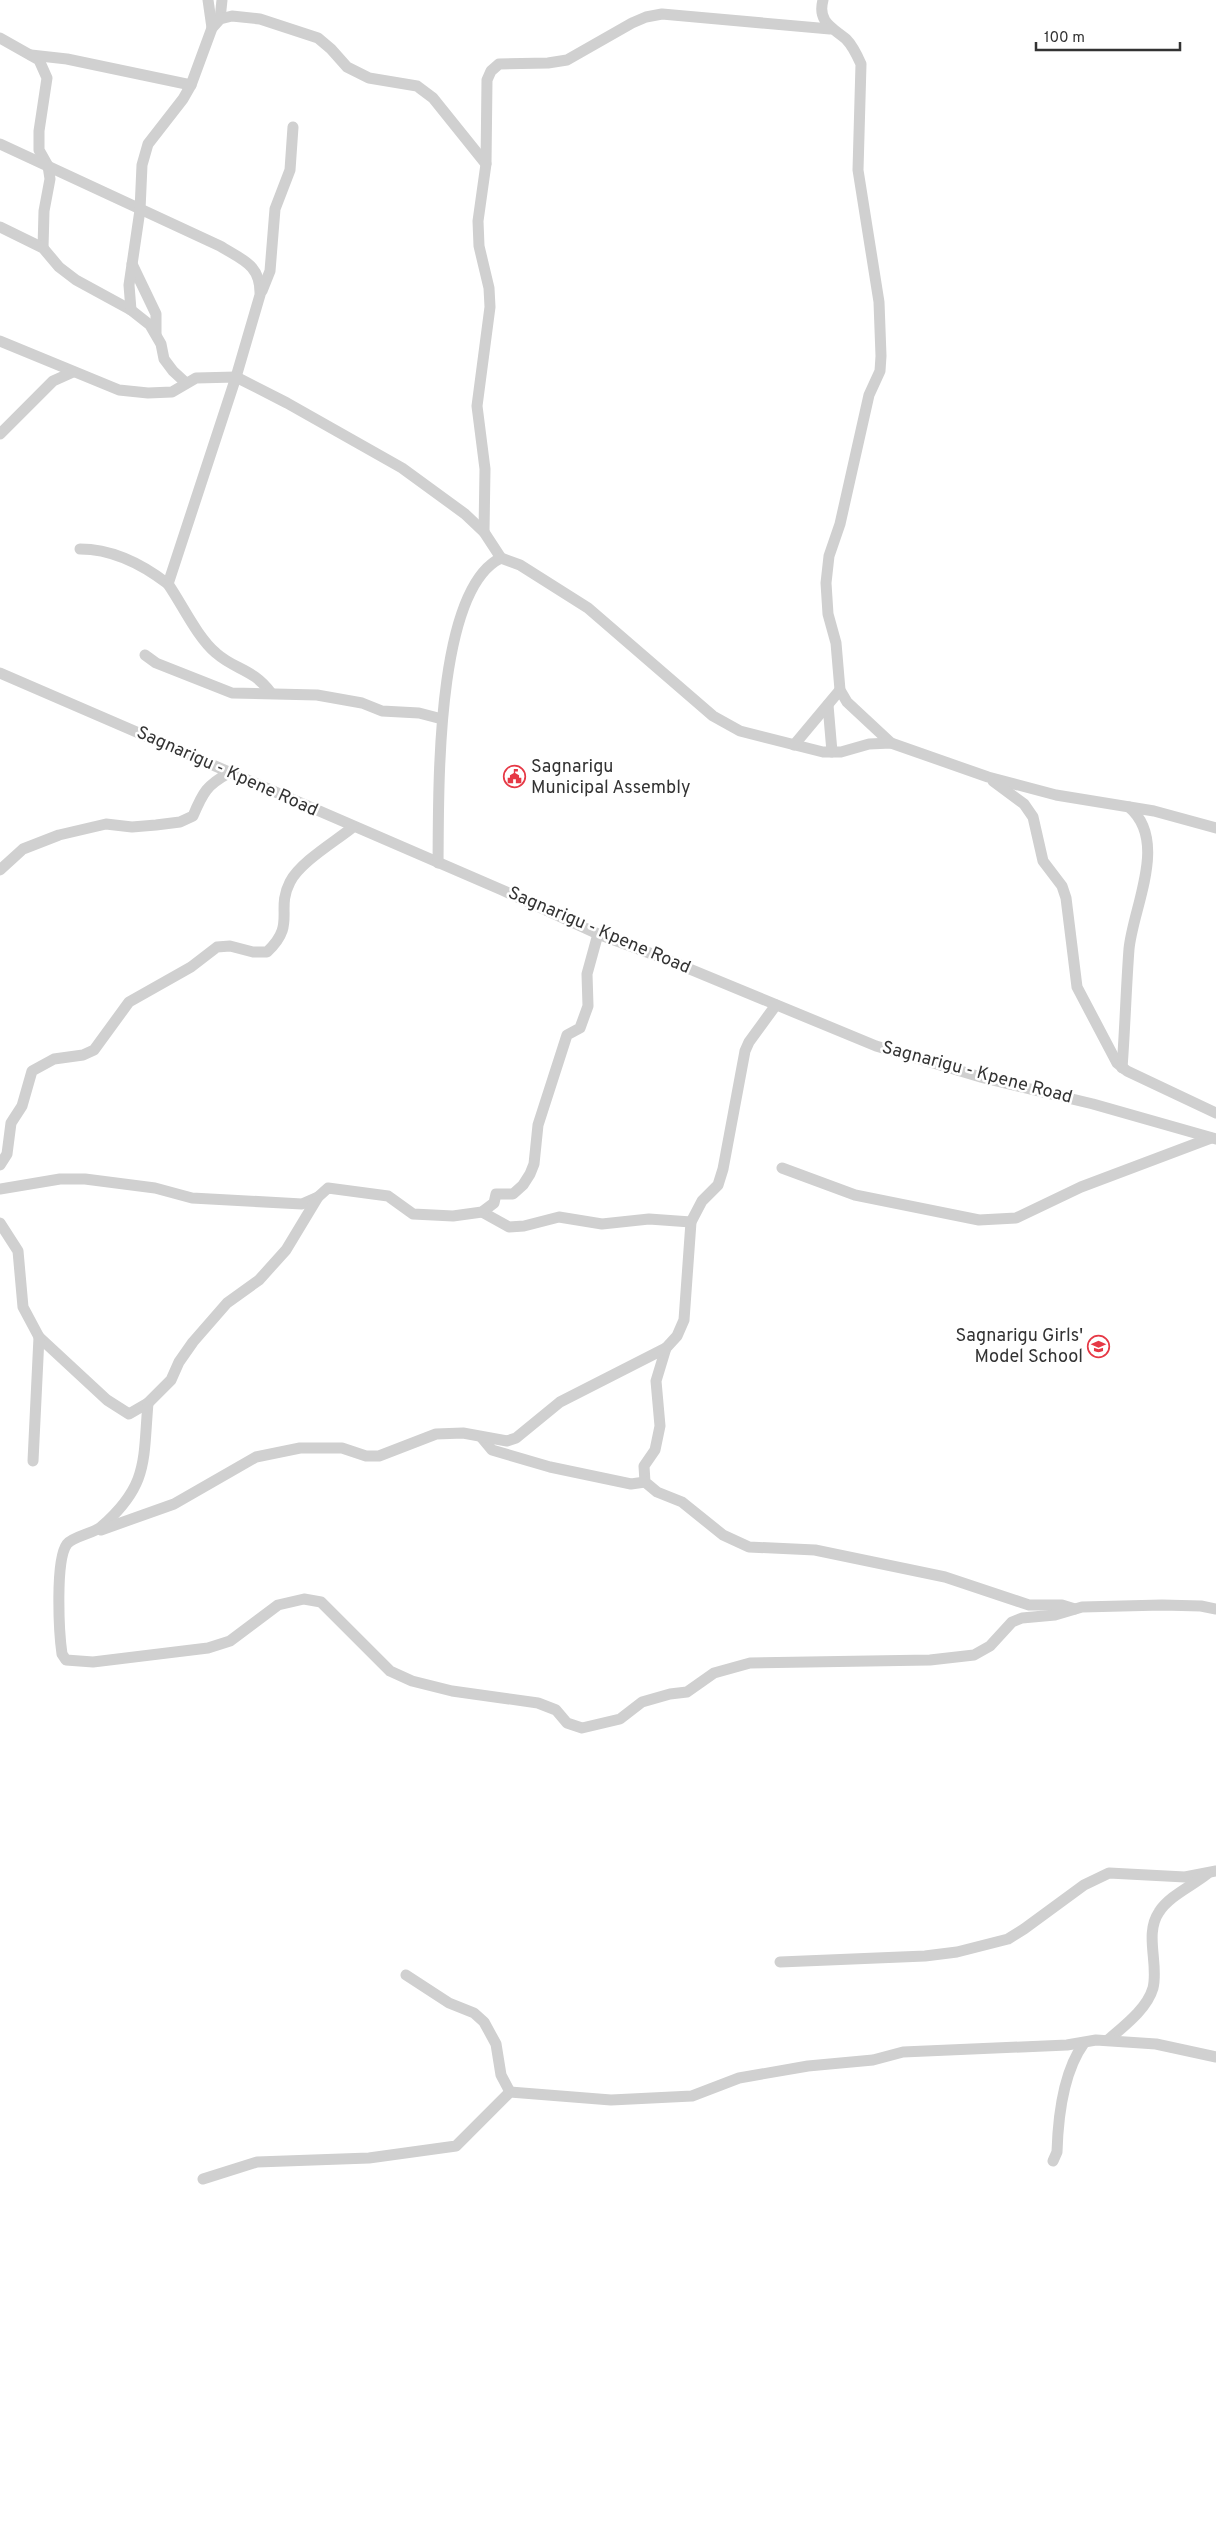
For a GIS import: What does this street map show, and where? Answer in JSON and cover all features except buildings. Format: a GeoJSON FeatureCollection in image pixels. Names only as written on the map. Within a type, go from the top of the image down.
{"type":"FeatureCollection","features":[{"type":"Feature","properties":{"kind":"street"},"geometry":{"type":"LineString","coordinates":[[208,0],[216,24]]}},
{"type":"Feature","properties":{"kind":"street"},"geometry":{"type":"LineString","coordinates":[[131,310],[128,285],[140,210],[142,165],[148,144],[183,100],[191,85],[216,24],[222,0]]}},
{"type":"Feature","properties":{"kind":"street"},"geometry":{"type":"LineString","coordinates":[[823,0],[824,16],[830,29]]}},
{"type":"Feature","properties":{"kind":"street"},"geometry":{"type":"LineString","coordinates":[[484,532],[486,470],[477,406],[490,307],[489,288],[479,246],[478,220],[486,164],[487,80],[491,71],[499,64],[548,63],[567,60],[632,23],[646,17],[662,14],[830,29],[846,39],[854,49],[861,64],[858,170],[879,302],[881,356],[880,371],[870,395],[840,524],[829,556],[826,583],[828,614],[836,643],[840,690],[847,702],[890,743]]}},
{"type":"Feature","properties":{"kind":"street"},"geometry":{"type":"LineString","coordinates":[[216,24],[232,16],[268,22],[318,38],[332,49],[347,67],[369,78],[417,86],[434,98],[486,164]]}},
{"type":"Feature","properties":{"kind":"street"},"geometry":{"type":"LineString","coordinates":[[0,38],[30,55],[44,68],[47,78],[39,131],[39,150],[48,166],[50,179],[44,212],[43,248]]}},
{"type":"Feature","properties":{"kind":"street"},"geometry":{"type":"LineString","coordinates":[[30,55],[66,59],[191,85]]}},
{"type":"Feature","properties":{"kind":"street"},"geometry":{"type":"LineString","coordinates":[[168,584],[236,377],[260,295],[270,271],[275,209],[290,170],[293,127]]}},
{"type":"Feature","properties":{"kind":"street"},"geometry":{"type":"LineString","coordinates":[[0,144],[220,246],[250,264],[260,282],[260,295]]}},
{"type":"Feature","properties":{"kind":"street"},"geometry":{"type":"LineString","coordinates":[[0,227],[43,248],[59,267],[76,280],[131,310],[150,325],[156,334],[164,359],[186,383]]}},
{"type":"Feature","properties":{"kind":"street"},"geometry":{"type":"LineString","coordinates":[[131,262],[156,314],[156,334]]}},
{"type":"Feature","properties":{"kind":"street"},"geometry":{"type":"LineString","coordinates":[[0,342],[119,390],[148,393],[172,392],[196,378],[236,377],[402,468],[465,514],[484,532],[501,558],[520,565],[588,608],[713,716],[740,731],[822,752],[841,752],[869,744],[890,743],[988,777],[1056,795],[1154,811],[1216,828]]}},
{"type":"Feature","properties":{"kind":"street"},"geometry":{"type":"LineString","coordinates":[[0,434],[53,381],[73,372]]}},
{"type":"Feature","properties":{"kind":"street"},"geometry":{"type":"LineString","coordinates":[[80,549],[97,549],[140,564],[168,584],[200,636],[216,654],[262,680],[271,693]]}},
{"type":"Feature","properties":{"kind":"street"},"geometry":{"type":"LineString","coordinates":[[438,863],[442,719],[449,666],[462,614],[472,591],[489,564],[501,558]]}},
{"type":"Feature","properties":{"kind":"street"},"geometry":{"type":"LineString","coordinates":[[145,655],[164,666],[232,693],[317,694],[362,703],[382,711],[419,712],[442,719]]}},
{"type":"Feature","properties":{"kind":"street","name":"Sagnarigu - Kpene Road"},"geometry":{"type":"LineString","coordinates":[[0,673],[598,934],[663,958],[876,1046],[1213,1138]]}},
{"type":"Feature","properties":{"kind":"street"},"geometry":{"type":"LineString","coordinates":[[794,745],[840,690]]}},
{"type":"Feature","properties":{"kind":"street"},"geometry":{"type":"LineString","coordinates":[[828,705],[832,752]]}},
{"type":"Feature","properties":{"kind":"street"},"geometry":{"type":"LineString","coordinates":[[0,870],[23,849],[59,835],[106,824],[132,827],[180,822],[193,816],[200,798],[210,784],[230,773]]}},
{"type":"Feature","properties":{"kind":"street"},"geometry":{"type":"LineString","coordinates":[[988,777],[1024,804],[1033,816],[1043,861],[1062,886],[1066,898],[1077,987],[1112,1055],[1122,1068],[1216,1113]]}},
{"type":"Feature","properties":{"kind":"street"},"geometry":{"type":"LineString","coordinates":[[1122,1068],[1130,937],[1146,880],[1147,868],[1144,828],[1138,815],[1129,807]]}},
{"type":"Feature","properties":{"kind":"street"},"geometry":{"type":"LineString","coordinates":[[0,1166],[7,1154],[11,1123],[22,1106],[32,1071],[54,1059],[83,1055],[94,1050],[128,1002],[191,967],[217,947],[230,946],[253,952],[267,952],[279,941],[284,931],[285,897],[290,881],[307,863],[353,827]]}},
{"type":"Feature","properties":{"kind":"street"},"geometry":{"type":"LineString","coordinates":[[0,1223],[18,1251],[23,1307],[39,1337],[120,1410],[129,1414],[148,1403],[171,1380],[178,1362],[227,1303],[259,1280],[286,1250],[318,1197],[328,1188],[341,1188],[388,1196],[413,1214],[453,1216],[482,1212],[494,1203],[496,1194],[513,1194],[524,1185],[534,1164],[538,1124],[567,1035],[580,1028],[588,1006],[586,974],[598,934]]}},
{"type":"Feature","properties":{"kind":"street"},"geometry":{"type":"LineString","coordinates":[[776,1005],[749,1042],[745,1051],[723,1169],[718,1185],[702,1200],[691,1222],[684,1320],[677,1336],[666,1348],[560,1402],[516,1438],[506,1441],[463,1433],[436,1434],[379,1456],[366,1456],[342,1448],[300,1448],[270,1453],[256,1457],[174,1504],[68,1543],[63,1553],[59,1621],[62,1654],[66,1660],[93,1662],[208,1648],[230,1641],[278,1605],[304,1599],[322,1602],[390,1670],[412,1681],[452,1691],[538,1702],[556,1710],[567,1723],[582,1728],[620,1719],[642,1702],[670,1694],[687,1692],[714,1673],[750,1663],[930,1660],[974,1655],[990,1646],[1012,1622],[1022,1618],[1055,1615],[1075,1609],[1162,1605],[1201,1606],[1216,1609]]}},
{"type":"Feature","properties":{"kind":"street"},"geometry":{"type":"LineString","coordinates":[[782,1168],[855,1195],[979,1220],[1016,1218],[1081,1187],[1213,1138]]}},
{"type":"Feature","properties":{"kind":"street"},"geometry":{"type":"LineString","coordinates":[[0,1189],[60,1179],[85,1179],[155,1188],[192,1198],[302,1204],[318,1197]]}},
{"type":"Feature","properties":{"kind":"street"},"geometry":{"type":"LineString","coordinates":[[482,1212],[509,1227],[524,1226],[559,1217],[602,1224],[649,1218],[691,1222]]}},
{"type":"Feature","properties":{"kind":"street"},"geometry":{"type":"LineString","coordinates":[[34,1461],[39,1337]]}},
{"type":"Feature","properties":{"kind":"street"},"geometry":{"type":"LineString","coordinates":[[666,1348],[656,1382],[660,1426],[655,1450],[644,1466],[645,1482],[657,1492],[682,1502],[723,1535],[749,1547],[815,1550],[945,1577],[1029,1605],[1062,1605],[1075,1609]]}},
{"type":"Feature","properties":{"kind":"street"},"geometry":{"type":"LineString","coordinates":[[95,1532],[109,1519],[137,1486],[144,1456],[148,1403]]}},
{"type":"Feature","properties":{"kind":"street"},"geometry":{"type":"LineString","coordinates":[[482,1438],[492,1450],[550,1466],[631,1484],[645,1482]]}},
{"type":"Feature","properties":{"kind":"street"},"geometry":{"type":"LineString","coordinates":[[780,1962],[924,1956],[966,1950],[1008,1939],[1084,1885],[1109,1874],[1185,1877],[1212,1872]]}},
{"type":"Feature","properties":{"kind":"street"},"geometry":{"type":"LineString","coordinates":[[1108,2040],[1143,2005],[1152,1989],[1152,1946],[1154,1924],[1158,1912],[1169,1901],[1212,1872]]}},
{"type":"Feature","properties":{"kind":"street"},"geometry":{"type":"LineString","coordinates":[[406,1975],[449,2003],[474,2013],[484,2022],[496,2044],[501,2075],[510,2092]]}},
{"type":"Feature","properties":{"kind":"street"},"geometry":{"type":"LineString","coordinates":[[203,2179],[257,2162],[359,2159],[456,2146],[510,2092],[611,2100],[692,2096],[739,2078],[808,2066],[873,2060],[903,2052],[1084,2043],[1108,2040],[1156,2044],[1216,2057]]}},
{"type":"Feature","properties":{"kind":"street"},"geometry":{"type":"LineString","coordinates":[[1053,2161],[1057,2152],[1066,2086],[1075,2058],[1084,2043]]}},
{"type":"Feature","properties":{"kind":"place","name":"Sagnarigu Municipal Assembly"},"geometry":{"type":"Point","coordinates":[515,777]}},
{"type":"Feature","properties":{"kind":"place","name":"Sagnarigu Girls' Model School"},"geometry":{"type":"Point","coordinates":[1099,1346]}}]}
